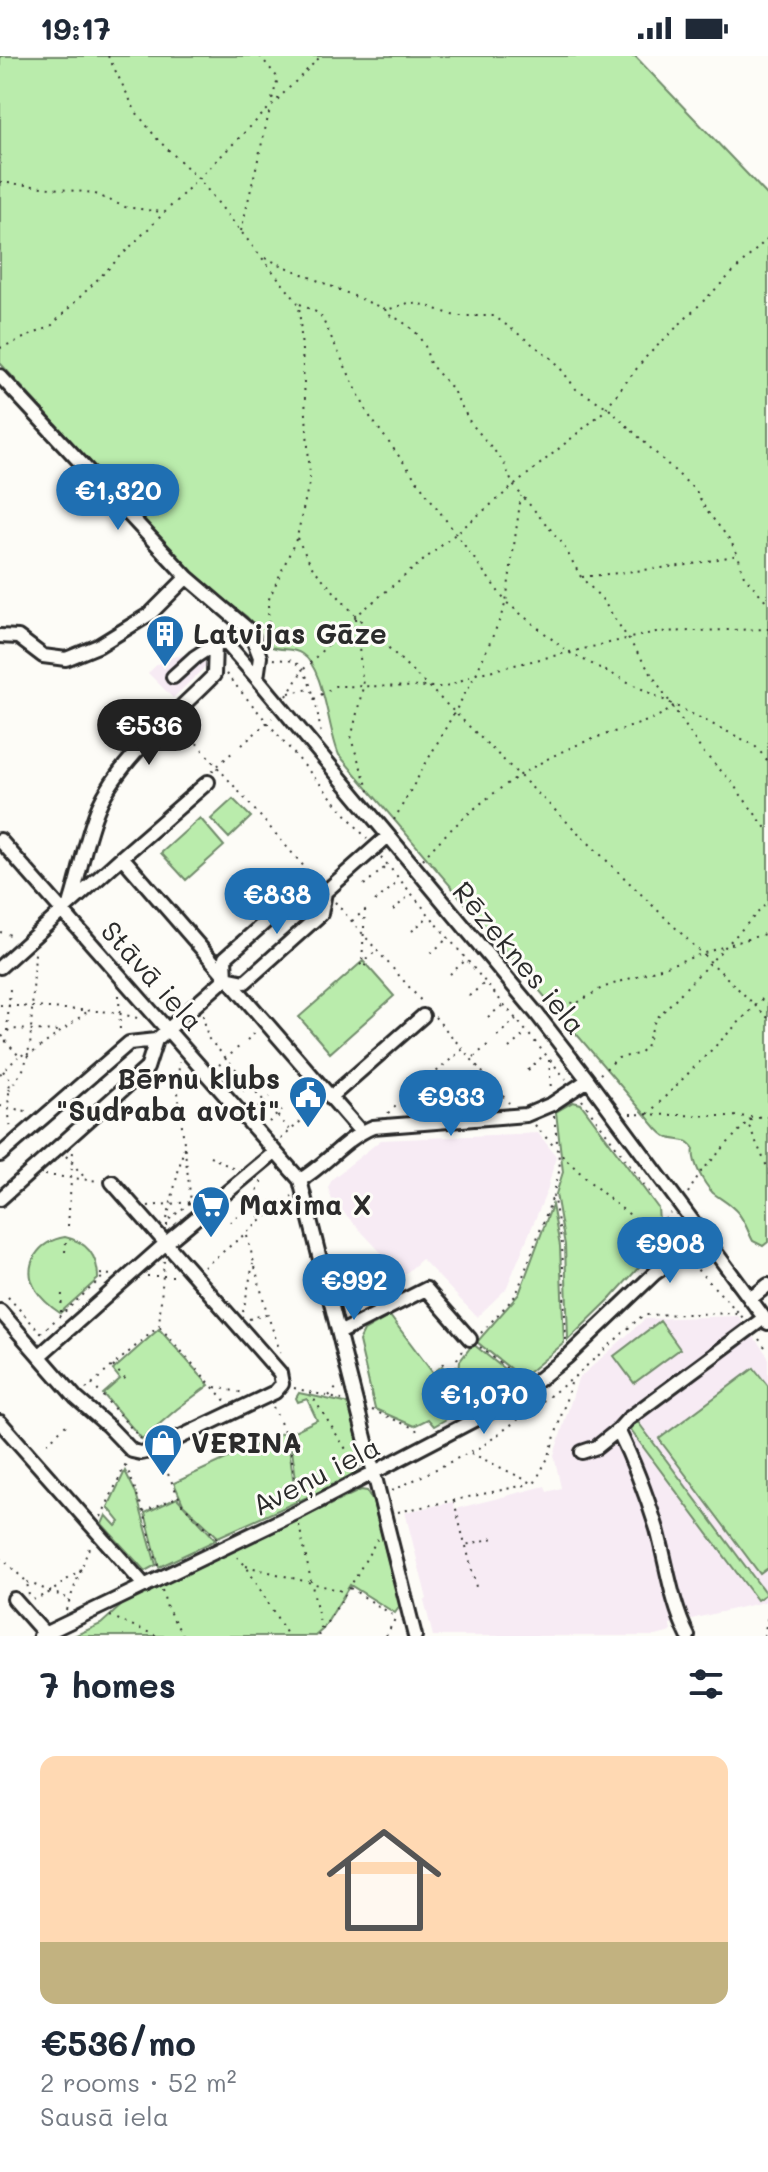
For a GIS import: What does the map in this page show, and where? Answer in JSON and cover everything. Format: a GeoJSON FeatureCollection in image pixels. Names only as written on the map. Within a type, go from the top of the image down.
{"type":"FeatureCollection","features":[{"type":"Feature","properties":{"kind":"street"},"geometry":{"type":"LineString","coordinates":[[0,376],[187,577],[250,631],[260,657],[257,678]]}},
{"type":"Feature","properties":{"kind":"street"},"geometry":{"type":"LineString","coordinates":[[0,636],[18,637],[43,656],[66,659],[98,646],[150,614],[187,577]]}},
{"type":"Feature","properties":{"kind":"street","name":"Rēzeknes iela"},"geometry":{"type":"LineString","coordinates":[[215,644],[222,642],[228,645],[257,678],[536,1013],[766,1321]]}},
{"type":"Feature","properties":{"kind":"street"},"geometry":{"type":"LineString","coordinates":[[173,677],[215,644]]}},
{"type":"Feature","properties":{"kind":"street"},"geometry":{"type":"LineString","coordinates":[[66,907],[100,805],[138,752],[214,675],[215,644]]}},
{"type":"Feature","properties":{"kind":"street"},"geometry":{"type":"LineString","coordinates":[[0,967],[208,782]]}},
{"type":"Feature","properties":{"kind":"street"},"geometry":{"type":"LineString","coordinates":[[226,978],[245,982],[321,914],[326,892],[386,835]]}},
{"type":"Feature","properties":{"kind":"street","name":"Stāvā iela"},"geometry":{"type":"LineString","coordinates":[[0,840],[66,907],[126,983],[301,1184]]}},
{"type":"Feature","properties":{"kind":"street"},"geometry":{"type":"LineString","coordinates":[[122,857],[361,1132]]}},
{"type":"Feature","properties":{"kind":"street"},"geometry":{"type":"LineString","coordinates":[[226,978],[225,958],[301,890],[326,892]]}},
{"type":"Feature","properties":{"kind":"street"},"geometry":{"type":"LineString","coordinates":[[0,1199],[147,1068],[156,1040],[226,978]]}},
{"type":"Feature","properties":{"kind":"street"},"geometry":{"type":"LineString","coordinates":[[331,1095],[427,1012]]}},
{"type":"Feature","properties":{"kind":"street"},"geometry":{"type":"LineString","coordinates":[[0,1155],[129,1043],[156,1040]]}},
{"type":"Feature","properties":{"kind":"street"},"geometry":{"type":"LineString","coordinates":[[415,1636],[301,1184],[361,1132],[386,1124],[526,1115],[552,1104],[589,1081]]}},
{"type":"Feature","properties":{"kind":"street"},"geometry":{"type":"LineString","coordinates":[[39,1356],[167,1242],[275,1152]]}},
{"type":"Feature","properties":{"kind":"street"},"geometry":{"type":"LineString","coordinates":[[0,1311],[76,1398],[132,1451],[151,1451],[275,1392],[282,1384],[280,1373],[112,1182]]}},
{"type":"Feature","properties":{"kind":"street","name":"Aveņu iela"},"geometry":{"type":"LineString","coordinates":[[43,1635],[425,1448],[528,1388],[567,1357],[655,1273],[705,1239]]}},
{"type":"Feature","properties":{"kind":"street"},"geometry":{"type":"LineString","coordinates":[[750,1299],[768,1285]]}},
{"type":"Feature","properties":{"kind":"street"},"geometry":{"type":"LineString","coordinates":[[339,1333],[426,1289],[472,1340]]}},
{"type":"Feature","properties":{"kind":"street"},"geometry":{"type":"LineString","coordinates":[[582,1452],[597,1447],[628,1419],[751,1328],[766,1321]]}},
{"type":"Feature","properties":{"kind":"street"},"geometry":{"type":"LineString","coordinates":[[0,1423],[145,1586]]}},
{"type":"Feature","properties":{"kind":"street"},"geometry":{"type":"LineString","coordinates":[[618,1430],[637,1468],[657,1530],[675,1606],[688,1636]]}},
{"type":"Feature","properties":{"kind":"street"},"geometry":{"type":"LineString","coordinates":[[14,1599],[43,1635]]}},
{"type":"Feature","properties":{"kind":"path"},"geometry":{"type":"LineString","coordinates":[[108,56],[136,112],[158,140],[198,178],[299,304],[320,314],[368,414],[506,602],[568,652],[754,745],[768,761]]}},
{"type":"Feature","properties":{"kind":"path"},"geometry":{"type":"LineString","coordinates":[[241,232],[278,78],[260,56]]}},
{"type":"Feature","properties":{"kind":"path"},"geometry":{"type":"LineString","coordinates":[[0,348],[50,327],[321,56]]}},
{"type":"Feature","properties":{"kind":"path"},"geometry":{"type":"LineString","coordinates":[[0,182],[93,193],[125,207],[164,213]]}},
{"type":"Feature","properties":{"kind":"path"},"geometry":{"type":"LineString","coordinates":[[282,709],[302,671],[356,616],[607,407],[645,358],[768,238]]}},
{"type":"Feature","properties":{"kind":"path"},"geometry":{"type":"LineString","coordinates":[[261,257],[385,309],[408,303],[425,305],[455,316],[494,316],[554,360],[576,389],[607,407],[696,491],[738,555],[744,576],[768,603]]}},
{"type":"Feature","properties":{"kind":"path"},"geometry":{"type":"LineString","coordinates":[[269,644],[268,601],[297,537],[310,478],[299,304]]}},
{"type":"Feature","properties":{"kind":"path"},"geometry":{"type":"LineString","coordinates":[[385,309],[387,314],[415,331],[425,346],[430,364],[451,387],[470,422],[503,461],[513,485],[562,543],[581,577],[602,599],[702,751],[729,779],[768,831]]}},
{"type":"Feature","properties":{"kind":"path"},"geometry":{"type":"LineString","coordinates":[[386,835],[455,715],[506,602],[521,494]]}},
{"type":"Feature","properties":{"kind":"path"},"geometry":{"type":"LineString","coordinates":[[297,537],[312,567],[356,616],[768,1018]]}},
{"type":"Feature","properties":{"kind":"path"},"geometry":{"type":"LineString","coordinates":[[581,577],[688,565],[738,555]]}},
{"type":"Feature","properties":{"kind":"path"},"geometry":{"type":"LineString","coordinates":[[356,616],[363,687],[351,739],[370,793],[372,818]]}},
{"type":"Feature","properties":{"kind":"path"},"geometry":{"type":"LineString","coordinates":[[314,699],[335,686],[446,687],[476,674],[656,632],[768,629]]}},
{"type":"Feature","properties":{"kind":"path"},"geometry":{"type":"LineString","coordinates":[[260,657],[293,662],[302,671],[314,699],[321,733],[321,756]]}},
{"type":"Feature","properties":{"kind":"path"},"geometry":{"type":"LineString","coordinates":[[237,684],[569,1083]]}},
{"type":"Feature","properties":{"kind":"path"},"geometry":{"type":"LineString","coordinates":[[289,693],[311,689]]}},
{"type":"Feature","properties":{"kind":"path"},"geometry":{"type":"LineString","coordinates":[[412,866],[517,776],[582,743],[656,719],[675,706]]}},
{"type":"Feature","properties":{"kind":"path"},"geometry":{"type":"LineString","coordinates":[[242,745],[268,722]]}},
{"type":"Feature","properties":{"kind":"path"},"geometry":{"type":"LineString","coordinates":[[187,733],[377,950],[427,1012],[511,1104],[526,1115],[558,1152],[629,1214],[663,1237]]}},
{"type":"Feature","properties":{"kind":"path"},"geometry":{"type":"LineString","coordinates":[[208,782],[207,775],[235,750]]}},
{"type":"Feature","properties":{"kind":"path"},"geometry":{"type":"LineString","coordinates":[[364,885],[388,865]]}},
{"type":"Feature","properties":{"kind":"path"},"geometry":{"type":"LineString","coordinates":[[375,901],[401,880]]}},
{"type":"Feature","properties":{"kind":"path"},"geometry":{"type":"LineString","coordinates":[[393,910],[412,893]]}},
{"type":"Feature","properties":{"kind":"path"},"geometry":{"type":"LineString","coordinates":[[589,1081],[618,1058],[638,1054],[646,1047],[655,1020],[768,902]]}},
{"type":"Feature","properties":{"kind":"path"},"geometry":{"type":"LineString","coordinates":[[352,921],[370,906]]}},
{"type":"Feature","properties":{"kind":"path"},"geometry":{"type":"LineString","coordinates":[[361,964],[365,910]]}},
{"type":"Feature","properties":{"kind":"path"},"geometry":{"type":"LineString","coordinates":[[412,931],[430,915]]}},
{"type":"Feature","properties":{"kind":"path"},"geometry":{"type":"LineString","coordinates":[[0,932],[27,942]]}},
{"type":"Feature","properties":{"kind":"path"},"geometry":{"type":"LineString","coordinates":[[0,939],[5,933]]}},
{"type":"Feature","properties":{"kind":"path"},"geometry":{"type":"LineString","coordinates":[[536,1013],[555,1002],[577,1003],[602,988],[768,933]]}},
{"type":"Feature","properties":{"kind":"path"},"geometry":{"type":"LineString","coordinates":[[431,953],[449,937]]}},
{"type":"Feature","properties":{"kind":"path"},"geometry":{"type":"LineString","coordinates":[[361,964],[377,950]]}},
{"type":"Feature","properties":{"kind":"path"},"geometry":{"type":"LineString","coordinates":[[450,974],[467,959]]}},
{"type":"Feature","properties":{"kind":"path"},"geometry":{"type":"LineString","coordinates":[[361,964],[366,966]]}},
{"type":"Feature","properties":{"kind":"path"},"geometry":{"type":"LineString","coordinates":[[9,1091],[30,1049],[35,965]]}},
{"type":"Feature","properties":{"kind":"path"},"geometry":{"type":"LineString","coordinates":[[469,996],[486,982]]}},
{"type":"Feature","properties":{"kind":"path"},"geometry":{"type":"LineString","coordinates":[[119,1038],[119,989],[126,983]]}},
{"type":"Feature","properties":{"kind":"path"},"geometry":{"type":"LineString","coordinates":[[7,1032],[10,989]]}},
{"type":"Feature","properties":{"kind":"path"},"geometry":{"type":"LineString","coordinates":[[648,1114],[768,993]]}},
{"type":"Feature","properties":{"kind":"path"},"geometry":{"type":"LineString","coordinates":[[202,1000],[205,1034],[290,1130]]}},
{"type":"Feature","properties":{"kind":"path"},"geometry":{"type":"LineString","coordinates":[[488,1017],[504,1004]]}},
{"type":"Feature","properties":{"kind":"path"},"geometry":{"type":"LineString","coordinates":[[0,1005],[89,1010],[149,1020],[154,1016]]}},
{"type":"Feature","properties":{"kind":"path"},"geometry":{"type":"LineString","coordinates":[[27,1057],[89,1010]]}},
{"type":"Feature","properties":{"kind":"path"},"geometry":{"type":"LineString","coordinates":[[497,1036],[517,1018]]}},
{"type":"Feature","properties":{"kind":"path"},"geometry":{"type":"LineString","coordinates":[[19,1057],[1,1036],[10,1029],[61,1031]]}},
{"type":"Feature","properties":{"kind":"path"},"geometry":{"type":"LineString","coordinates":[[509,1048],[528,1032]]}},
{"type":"Feature","properties":{"kind":"path"},"geometry":{"type":"LineString","coordinates":[[472,1058],[491,1042]]}},
{"type":"Feature","properties":{"kind":"path"},"geometry":{"type":"LineString","coordinates":[[180,1045],[178,1092],[191,1202]]}},
{"type":"Feature","properties":{"kind":"path"},"geometry":{"type":"LineString","coordinates":[[219,1065],[241,1045]]}},
{"type":"Feature","properties":{"kind":"path"},"geometry":{"type":"LineString","coordinates":[[11,1131],[8,1107],[10,1079],[2,1072],[30,1049]]}},
{"type":"Feature","properties":{"kind":"path"},"geometry":{"type":"LineString","coordinates":[[386,1124],[385,1116],[464,1049]]}},
{"type":"Feature","properties":{"kind":"path"},"geometry":{"type":"LineString","coordinates":[[528,1070],[548,1055]]}},
{"type":"Feature","properties":{"kind":"path"},"geometry":{"type":"LineString","coordinates":[[451,1432],[457,1359],[516,1295],[560,1168],[548,1055]]}},
{"type":"Feature","properties":{"kind":"path"},"geometry":{"type":"LineString","coordinates":[[231,1078],[240,1070]]}},
{"type":"Feature","properties":{"kind":"path"},"geometry":{"type":"LineString","coordinates":[[157,1076],[208,1076]]}},
{"type":"Feature","properties":{"kind":"path"},"geometry":{"type":"LineString","coordinates":[[243,1091],[251,1083]]}},
{"type":"Feature","properties":{"kind":"path"},"geometry":{"type":"LineString","coordinates":[[283,1137],[331,1095]]}},
{"type":"Feature","properties":{"kind":"path"},"geometry":{"type":"LineString","coordinates":[[258,1108],[270,1097]]}},
{"type":"Feature","properties":{"kind":"path"},"geometry":{"type":"LineString","coordinates":[[580,1097],[650,1193]]}},
{"type":"Feature","properties":{"kind":"path"},"geometry":{"type":"LineString","coordinates":[[0,1106],[32,1113]]}},
{"type":"Feature","properties":{"kind":"path"},"geometry":{"type":"LineString","coordinates":[[609,1108],[637,1116],[768,1117]]}},
{"type":"Feature","properties":{"kind":"path"},"geometry":{"type":"LineString","coordinates":[[269,1122],[282,1110]]}},
{"type":"Feature","properties":{"kind":"path"},"geometry":{"type":"LineString","coordinates":[[680,1204],[700,1173],[751,1118]]}},
{"type":"Feature","properties":{"kind":"path"},"geometry":{"type":"LineString","coordinates":[[751,1118],[749,1126],[768,1169]]}},
{"type":"Feature","properties":{"kind":"path"},"geometry":{"type":"LineString","coordinates":[[76,1398],[159,1326],[167,1221],[185,1142]]}},
{"type":"Feature","properties":{"kind":"path"},"geometry":{"type":"LineString","coordinates":[[58,1147],[86,1179]]}},
{"type":"Feature","properties":{"kind":"path"},"geometry":{"type":"LineString","coordinates":[[68,1226],[73,1149]]}},
{"type":"Feature","properties":{"kind":"path"},"geometry":{"type":"LineString","coordinates":[[210,1156],[248,1175]]}},
{"type":"Feature","properties":{"kind":"path"},"geometry":{"type":"LineString","coordinates":[[252,1204],[265,1172],[260,1165]]}},
{"type":"Feature","properties":{"kind":"path"},"geometry":{"type":"LineString","coordinates":[[44,1175],[112,1182]]}},
{"type":"Feature","properties":{"kind":"path"},"geometry":{"type":"LineString","coordinates":[[131,1276],[193,1276],[286,1201],[301,1184]]}},
{"type":"Feature","properties":{"kind":"path"},"geometry":{"type":"LineString","coordinates":[[235,1186],[263,1220]]}},
{"type":"Feature","properties":{"kind":"path"},"geometry":{"type":"LineString","coordinates":[[553,1195],[562,1244],[567,1357]]}},
{"type":"Feature","properties":{"kind":"path"},"geometry":{"type":"LineString","coordinates":[[252,1204],[286,1201]]}},
{"type":"Feature","properties":{"kind":"path"},"geometry":{"type":"LineString","coordinates":[[167,1221],[191,1202]]}},
{"type":"Feature","properties":{"kind":"path"},"geometry":{"type":"LineString","coordinates":[[135,1207],[191,1202],[210,1206]]}},
{"type":"Feature","properties":{"kind":"path"},"geometry":{"type":"LineString","coordinates":[[230,1222],[238,1215]]}},
{"type":"Feature","properties":{"kind":"path"},"geometry":{"type":"LineString","coordinates":[[663,1231],[675,1243]]}},
{"type":"Feature","properties":{"kind":"path"},"geometry":{"type":"LineString","coordinates":[[246,1234],[282,1356]]}},
{"type":"Feature","properties":{"kind":"path"},"geometry":{"type":"LineString","coordinates":[[65,1252],[66,1242]]}},
{"type":"Feature","properties":{"kind":"path"},"geometry":{"type":"LineString","coordinates":[[254,1263],[240,1322],[267,1313]]}},
{"type":"Feature","properties":{"kind":"path"},"geometry":{"type":"LineString","coordinates":[[692,1264],[739,1313],[768,1351]]}},
{"type":"Feature","properties":{"kind":"path"},"geometry":{"type":"LineString","coordinates":[[39,1356],[41,1333],[106,1274]]}},
{"type":"Feature","properties":{"kind":"path"},"geometry":{"type":"LineString","coordinates":[[61,1315],[62,1293]]}},
{"type":"Feature","properties":{"kind":"path"},"geometry":{"type":"LineString","coordinates":[[8,1297],[41,1333]]}},
{"type":"Feature","properties":{"kind":"path"},"geometry":{"type":"LineString","coordinates":[[392,1491],[484,1445],[572,1379],[643,1315],[739,1313]]}},
{"type":"Feature","properties":{"kind":"path"},"geometry":{"type":"LineString","coordinates":[[159,1326],[233,1410]]}},
{"type":"Feature","properties":{"kind":"path"},"geometry":{"type":"LineString","coordinates":[[472,1340],[524,1380]]}},
{"type":"Feature","properties":{"kind":"path"},"geometry":{"type":"LineString","coordinates":[[442,1363],[456,1377]]}},
{"type":"Feature","properties":{"kind":"path"},"geometry":{"type":"LineString","coordinates":[[113,1366],[126,1380]]}},
{"type":"Feature","properties":{"kind":"path"},"geometry":{"type":"LineString","coordinates":[[398,1512],[534,1484],[549,1456],[572,1379]]}},
{"type":"Feature","properties":{"kind":"path"},"geometry":{"type":"LineString","coordinates":[[92,1384],[151,1451]]}},
{"type":"Feature","properties":{"kind":"path"},"geometry":{"type":"LineString","coordinates":[[282,1384],[350,1401]]}},
{"type":"Feature","properties":{"kind":"path"},"geometry":{"type":"LineString","coordinates":[[214,1387],[264,1397]]}},
{"type":"Feature","properties":{"kind":"path"},"geometry":{"type":"LineString","coordinates":[[310,1393],[361,1472]]}},
{"type":"Feature","properties":{"kind":"path"},"geometry":{"type":"LineString","coordinates":[[363,1407],[416,1429],[425,1448]]}},
{"type":"Feature","properties":{"kind":"path"},"geometry":{"type":"LineString","coordinates":[[280,1422],[290,1445],[297,1500]]}},
{"type":"Feature","properties":{"kind":"path"},"geometry":{"type":"LineString","coordinates":[[47,1443],[66,1425]]}},
{"type":"Feature","properties":{"kind":"path"},"geometry":{"type":"LineString","coordinates":[[469,1452],[532,1483]]}},
{"type":"Feature","properties":{"kind":"path"},"geometry":{"type":"LineString","coordinates":[[126,1464],[158,1565]]}},
{"type":"Feature","properties":{"kind":"path"},"geometry":{"type":"LineString","coordinates":[[168,1474],[185,1507],[217,1538]]}},
{"type":"Feature","properties":{"kind":"path"},"geometry":{"type":"LineString","coordinates":[[143,1512],[178,1496]]}},
{"type":"Feature","properties":{"kind":"path"},"geometry":{"type":"LineString","coordinates":[[454,1500],[476,1587]]}},
{"type":"Feature","properties":{"kind":"path"},"geometry":{"type":"LineString","coordinates":[[298,1519],[322,1632]]}},
{"type":"Feature","properties":{"kind":"path"},"geometry":{"type":"LineString","coordinates":[[318,1636],[387,1523]]}},
{"type":"Feature","properties":{"kind":"path"},"geometry":{"type":"LineString","coordinates":[[465,1545],[498,1537]]}},
{"type":"Feature","properties":{"kind":"path"},"geometry":{"type":"LineString","coordinates":[[231,1552],[246,1566],[288,1636]]}},
{"type":"Feature","properties":{"kind":"path"},"geometry":{"type":"LineString","coordinates":[[0,1557],[27,1582],[70,1600]]}},
{"type":"Feature","properties":{"kind":"path"},"geometry":{"type":"LineString","coordinates":[[246,1566],[348,1590],[396,1617]]}},
{"type":"Feature","properties":{"kind":"path"},"geometry":{"type":"LineString","coordinates":[[27,1582],[30,1601],[51,1592],[82,1568]]}},
{"type":"Feature","properties":{"kind":"path"},"geometry":{"type":"LineString","coordinates":[[161,1586],[167,1608],[183,1636]]}},
{"type":"Feature","properties":{"kind":"path"},"geometry":{"type":"LineString","coordinates":[[386,1636],[406,1601]]}},
{"type":"Feature","properties":{"kind":"path"},"geometry":{"type":"LineString","coordinates":[[104,1606],[108,1616],[157,1636]]}},
{"type":"Feature","properties":{"kind":"path"},"geometry":{"type":"LineString","coordinates":[[764,1636],[768,1615]]}},
{"type":"Feature","properties":{"kind":"shaded area"},"geometry":{"type":"Polygon","coordinates":[[[197,652],[207,665],[173,698],[148,673],[163,659],[197,652]]]}},
{"type":"Feature","properties":{"kind":"shaded area"},"geometry":{"type":"Polygon","coordinates":[[[538,1133],[556,1156],[547,1191],[506,1289],[477,1317],[422,1259],[403,1276],[332,1200],[328,1188],[332,1179],[381,1140],[538,1133]]]}},
{"type":"Feature","properties":{"kind":"shaded area"},"geometry":{"type":"Polygon","coordinates":[[[738,1316],[768,1356],[768,1601],[670,1624],[671,1632],[656,1636],[433,1636],[405,1512],[453,1502],[455,1509],[545,1486],[547,1492],[561,1488],[554,1455],[578,1379],[645,1319],[738,1316]]]}},
{"type":"Feature","properties":{"kind":"green space"},"geometry":{"type":"Polygon","coordinates":[[[0,56],[635,56],[768,196],[768,1242],[763,1246],[753,1241],[743,1219],[706,1184],[696,1166],[691,1145],[666,1137],[657,1130],[339,755],[321,685],[310,661],[298,652],[272,647],[247,617],[195,576],[0,363],[0,56]]]}},
{"type":"Feature","properties":{"kind":"green space"},"geometry":{"type":"Polygon","coordinates":[[[233,799],[251,817],[229,838],[211,819],[233,799]]]}},
{"type":"Feature","properties":{"kind":"green space"},"geometry":{"type":"Polygon","coordinates":[[[200,818],[224,846],[186,880],[161,853],[200,818]]]}},
{"type":"Feature","properties":{"kind":"green space"},"geometry":{"type":"Polygon","coordinates":[[[363,961],[394,996],[330,1053],[299,1017],[363,961]]]}},
{"type":"Feature","properties":{"kind":"green space"},"geometry":{"type":"Polygon","coordinates":[[[573,1102],[581,1104],[658,1208],[660,1232],[651,1254],[568,1340],[565,1245],[556,1194],[563,1172],[556,1112],[573,1102]]]}},
{"type":"Feature","properties":{"kind":"green space"},"geometry":{"type":"Polygon","coordinates":[[[552,1205],[560,1246],[564,1343],[522,1378],[477,1342],[519,1294],[552,1205]]]}},
{"type":"Feature","properties":{"kind":"green space"},"geometry":{"type":"Polygon","coordinates":[[[65,1237],[80,1242],[90,1251],[96,1263],[98,1279],[60,1313],[38,1294],[31,1272],[40,1249],[65,1237]]]}},
{"type":"Feature","properties":{"kind":"green space"},"geometry":{"type":"Polygon","coordinates":[[[390,1316],[433,1373],[442,1366],[454,1378],[450,1417],[434,1426],[428,1419],[414,1426],[375,1409],[359,1341],[364,1331],[390,1316]]]}},
{"type":"Feature","properties":{"kind":"green space"},"geometry":{"type":"Polygon","coordinates":[[[660,1321],[680,1349],[634,1383],[614,1356],[660,1321]]]}},
{"type":"Feature","properties":{"kind":"green space"},"geometry":{"type":"Polygon","coordinates":[[[159,1329],[209,1385],[142,1439],[103,1394],[120,1379],[113,1370],[159,1329]]]}},
{"type":"Feature","properties":{"kind":"green space"},"geometry":{"type":"Polygon","coordinates":[[[473,1344],[518,1380],[455,1415],[460,1361],[473,1344]]]}},
{"type":"Feature","properties":{"kind":"green space"},"geometry":{"type":"Polygon","coordinates":[[[754,1368],[768,1386],[768,1568],[760,1574],[659,1439],[754,1368]]]}},
{"type":"Feature","properties":{"kind":"green space"},"geometry":{"type":"Polygon","coordinates":[[[299,1393],[349,1406],[363,1461],[345,1479],[299,1501],[288,1434],[317,1420],[307,1399],[298,1402],[296,1398],[299,1393]]]}},
{"type":"Feature","properties":{"kind":"green space"},"geometry":{"type":"Polygon","coordinates":[[[638,1422],[766,1594],[757,1600],[629,1428],[638,1422]]]}},
{"type":"Feature","properties":{"kind":"green space"},"geometry":{"type":"Polygon","coordinates":[[[282,1433],[289,1446],[296,1502],[218,1537],[183,1504],[174,1483],[282,1433]]]}},
{"type":"Feature","properties":{"kind":"green space"},"geometry":{"type":"Polygon","coordinates":[[[125,1471],[136,1493],[156,1565],[145,1571],[102,1524],[106,1515],[116,1526],[120,1522],[108,1507],[125,1471]]]}},
{"type":"Feature","properties":{"kind":"green space"},"geometry":{"type":"Polygon","coordinates":[[[361,1490],[367,1491],[373,1502],[400,1606],[395,1613],[350,1585],[323,1629],[315,1636],[74,1636],[101,1624],[123,1604],[361,1490]]]}},
{"type":"Feature","properties":{"kind":"green space"},"geometry":{"type":"Polygon","coordinates":[[[177,1498],[216,1540],[159,1567],[145,1513],[177,1498]]]}},
{"type":"Feature","properties":{"kind":"place","name":"Latvijas Gāze"},"geometry":{"type":"Point","coordinates":[165,668]}},
{"type":"Feature","properties":{"kind":"place","name":"Bērnu klubs \"Sudraba avoti\""},"geometry":{"type":"Point","coordinates":[308,1129]}},
{"type":"Feature","properties":{"kind":"place","name":"Maxima X"},"geometry":{"type":"Point","coordinates":[211,1239]}},
{"type":"Feature","properties":{"kind":"place","name":"VERINA"},"geometry":{"type":"Point","coordinates":[163,1477]}}]}
